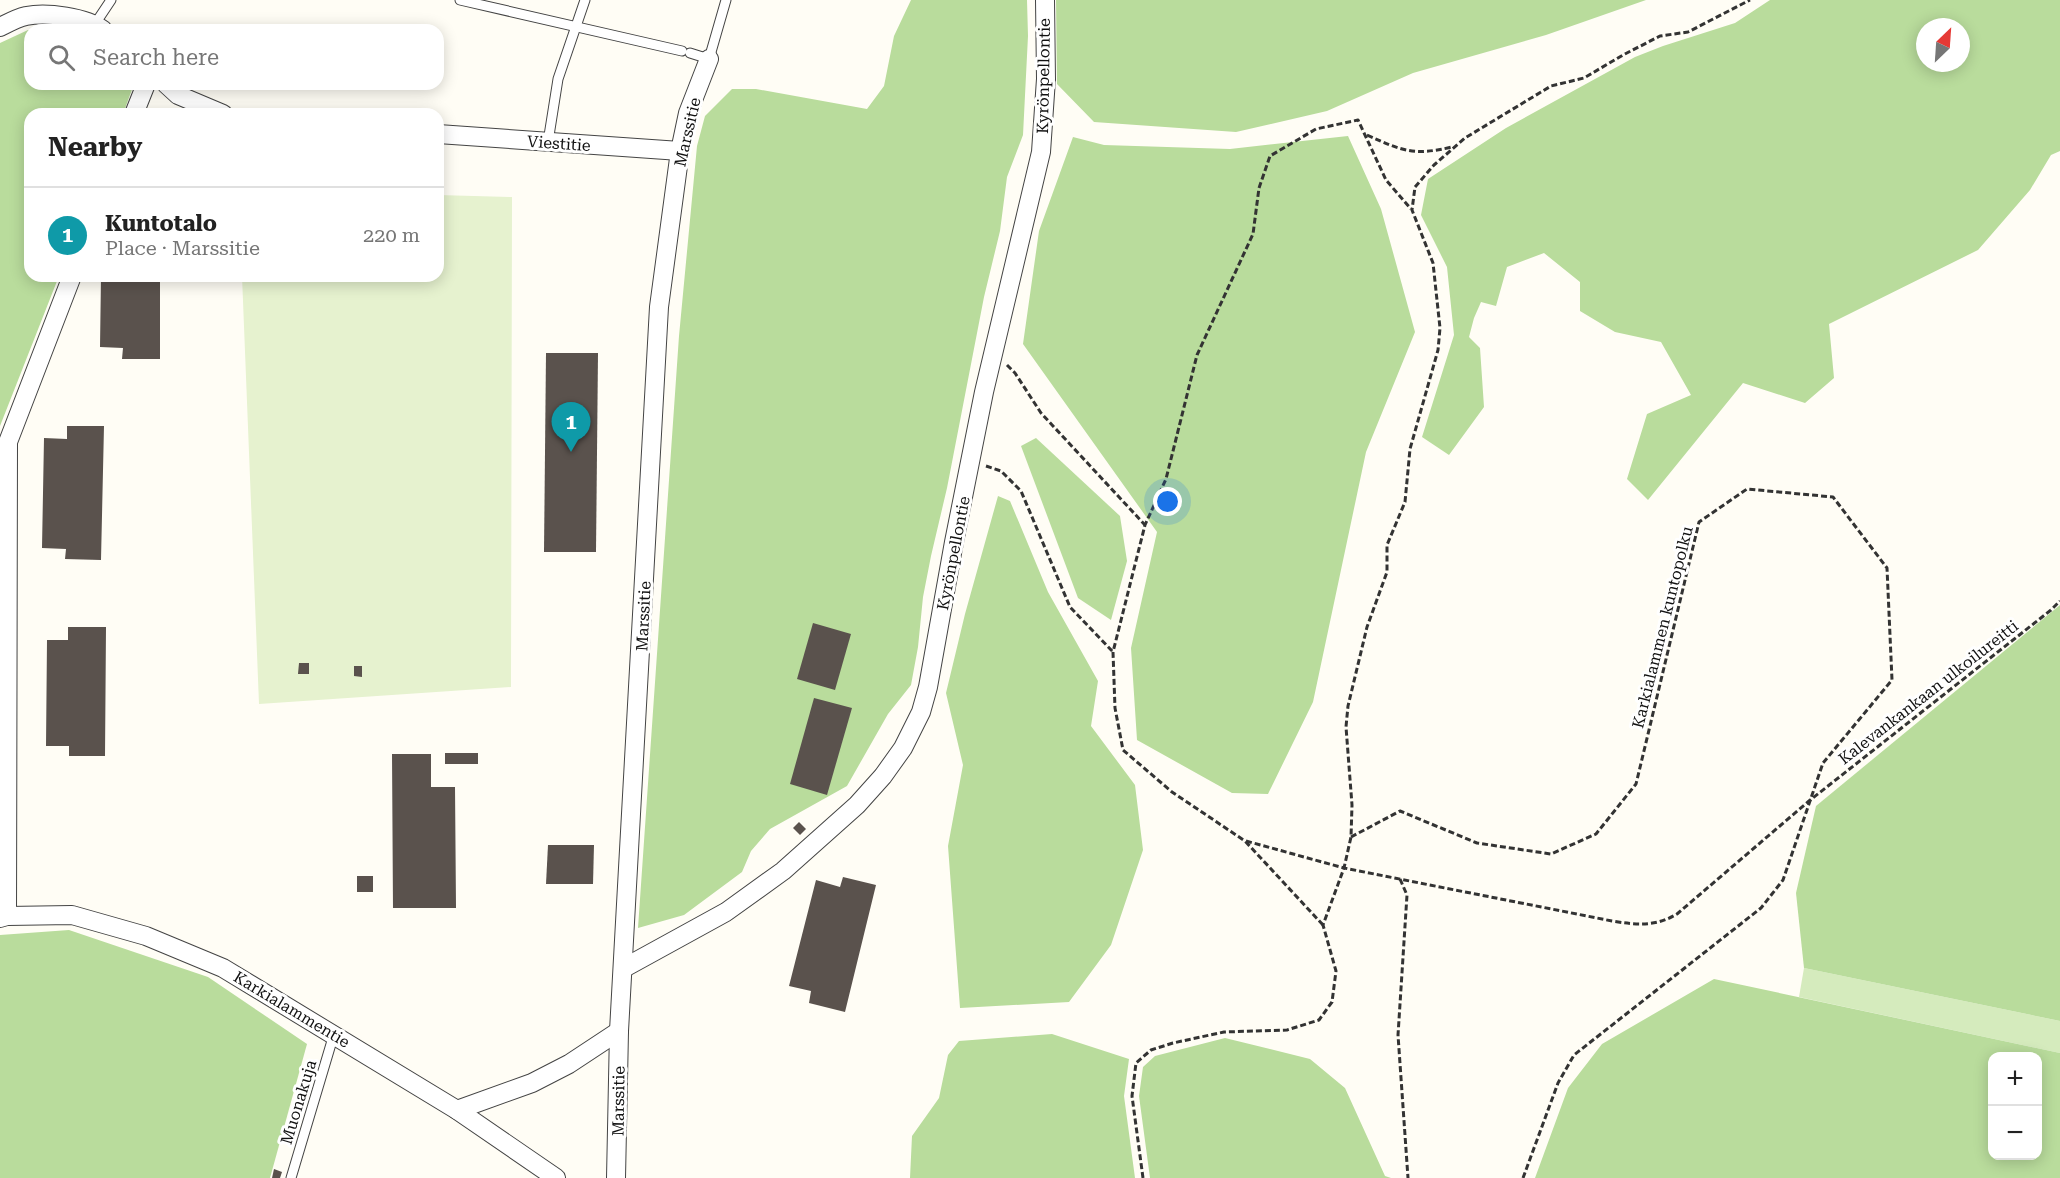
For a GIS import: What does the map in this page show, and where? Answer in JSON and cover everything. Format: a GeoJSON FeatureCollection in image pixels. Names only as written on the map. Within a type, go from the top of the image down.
{"type":"FeatureCollection","features":[{"type":"Feature","properties":{"kind":"street","name":"Kyrönpellontie"},"geometry":{"type":"LineString","coordinates":[[624,968],[726,912],[783,871],[857,805],[883,776],[903,748],[921,712],[928,687],[970,461],[993,353],[1041,152],[1046,79],[1045,0]]}},
{"type":"Feature","properties":{"kind":"street"},"geometry":{"type":"LineString","coordinates":[[0,27],[25,16],[53,15],[88,24]]}},
{"type":"Feature","properties":{"kind":"street","name":"Marssitie"},"geometry":{"type":"LineString","coordinates":[[616,1178],[619,1031],[659,307],[680,152],[688,113],[708,59]]}},
{"type":"Feature","properties":{"kind":"street"},"geometry":{"type":"LineString","coordinates":[[136,108],[144,90]]}},
{"type":"Feature","properties":{"kind":"street"},"geometry":{"type":"LineString","coordinates":[[173,90],[178,95],[209,108]]}},
{"type":"Feature","properties":{"kind":"street","name":"Viestitie"},"geometry":{"type":"LineString","coordinates":[[444,134],[680,152]]}},
{"type":"Feature","properties":{"kind":"street"},"geometry":{"type":"LineString","coordinates":[[3,917],[8,442],[70,282]]}},
{"type":"Feature","properties":{"kind":"street","name":"Karkialammentie"},"geometry":{"type":"LineString","coordinates":[[3,917],[72,915],[147,936],[223,968],[457,1110],[556,1178]]}},
{"type":"Feature","properties":{"kind":"street"},"geometry":{"type":"LineString","coordinates":[[457,1110],[532,1083],[569,1064],[619,1031]]}},
{"type":"Feature","properties":{"kind":"lane"},"geometry":{"type":"LineString","coordinates":[[100,24],[111,0]]}},
{"type":"Feature","properties":{"kind":"lane"},"geometry":{"type":"LineString","coordinates":[[460,0],[575,27],[630,37],[708,59],[726,0]]}},
{"type":"Feature","properties":{"kind":"lane"},"geometry":{"type":"LineString","coordinates":[[548,142],[558,79],[585,0]]}},
{"type":"Feature","properties":{"kind":"lane","name":"Muonakuja"},"geometry":{"type":"LineString","coordinates":[[291,1178],[334,1034]]}},
{"type":"Feature","properties":{"kind":"path"},"geometry":{"type":"LineString","coordinates":[[1412,210],[1415,188],[1421,178],[1465,138],[1551,86],[1584,78],[1660,36],[1688,33],[1750,0]]}},
{"type":"Feature","properties":{"kind":"path"},"geometry":{"type":"LineString","coordinates":[[1143,1178],[1132,1096],[1136,1063],[1151,1050],[1173,1043],[1224,1032],[1287,1030],[1319,1020],[1332,1002],[1336,971],[1323,925],[1245,841],[1172,792],[1123,750],[1115,708],[1113,652],[1145,525],[1166,479],[1197,355],[1253,234],[1259,188],[1270,156],[1316,129],[1358,120],[1386,180],[1412,210],[1433,263],[1440,328],[1438,350],[1410,449],[1405,502],[1388,544],[1387,572],[1367,627],[1348,706],[1346,727],[1352,805],[1351,837],[1344,868],[1323,925]]}},
{"type":"Feature","properties":{"kind":"path"},"geometry":{"type":"LineString","coordinates":[[1365,134],[1398,150],[1428,153],[1454,147]]}},
{"type":"Feature","properties":{"kind":"path"},"geometry":{"type":"LineString","coordinates":[[993,353],[1016,373],[1041,413],[1145,525]]}},
{"type":"Feature","properties":{"kind":"path"},"geometry":{"type":"LineString","coordinates":[[970,461],[1000,471],[1021,491],[1070,607],[1113,652]]}},
{"type":"Feature","properties":{"kind":"path","name":"Karkialammen kuntopolku"},"geometry":{"type":"LineString","coordinates":[[1351,837],[1400,811],[1477,843],[1551,854],[1596,834],[1636,784],[1699,522],[1748,489],[1833,497],[1887,568],[1892,680],[1823,763],[1783,880],[1761,908],[1574,1054],[1558,1083],[1523,1178]]}},
{"type":"Feature","properties":{"kind":"path","name":"Kalevankankaan ulkoilureitti"},"geometry":{"type":"LineString","coordinates":[[1245,841],[1344,868],[1638,925],[1664,921],[1677,914],[1809,801],[2060,601]]}},
{"type":"Feature","properties":{"kind":"path"},"geometry":{"type":"LineString","coordinates":[[1400,879],[1407,895],[1398,1035],[1408,1178]]}},
{"type":"Feature","properties":{"kind":"green space"},"geometry":{"type":"Polygon","coordinates":[[[911,0],[1027,0],[1028,36],[1023,135],[1007,177],[1000,231],[984,297],[923,597],[918,647],[911,685],[888,714],[847,786],[770,829],[751,851],[742,872],[684,915],[638,928],[679,336],[697,146],[705,116],[732,89],[756,89],[867,109],[884,86],[894,36],[911,0]]]}},
{"type":"Feature","properties":{"kind":"green space"},"geometry":{"type":"Polygon","coordinates":[[[1056,0],[1646,0],[1546,35],[1413,73],[1327,111],[1236,132],[1094,122],[1057,84],[1056,0]]]}},
{"type":"Feature","properties":{"kind":"green space"},"geometry":{"type":"Polygon","coordinates":[[[1770,0],[2060,0],[2060,151],[2051,155],[2030,190],[1978,250],[1829,324],[1834,378],[1805,403],[1743,383],[1648,500],[1627,479],[1647,414],[1691,395],[1661,342],[1615,332],[1580,311],[1580,282],[1544,253],[1507,267],[1496,306],[1481,302],[1469,337],[1480,348],[1484,407],[1449,455],[1422,437],[1454,335],[1447,267],[1421,215],[1428,179],[1506,128],[1635,57],[1735,23],[1770,0]]]}},
{"type":"Feature","properties":{"kind":"green space"},"geometry":{"type":"Polygon","coordinates":[[[24,32],[24,90],[132,90],[125,108],[24,108],[24,282],[57,282],[0,426],[0,43],[24,32]]]}},
{"type":"Feature","properties":{"kind":"green space"},"geometry":{"type":"Polygon","coordinates":[[[1348,136],[1381,209],[1415,332],[1366,452],[1313,702],[1268,794],[1232,793],[1137,740],[1131,648],[1157,532],[1023,344],[1039,231],[1073,137],[1104,145],[1230,149],[1348,136]]]}},
{"type":"Feature","properties":{"kind":"green space"},"geometry":{"type":"Polygon","coordinates":[[[444,195],[512,197],[511,687],[259,704],[242,282],[444,282],[444,195]]]}},
{"type":"Feature","properties":{"kind":"green space"},"geometry":{"type":"Polygon","coordinates":[[[1036,438],[1120,516],[1127,561],[1111,620],[1078,598],[1021,446],[1036,438]]]}},
{"type":"Feature","properties":{"kind":"green space"},"geometry":{"type":"Polygon","coordinates":[[[998,496],[1010,501],[1048,592],[1098,681],[1091,726],[1135,785],[1143,850],[1111,945],[1069,1002],[960,1008],[948,846],[963,765],[946,693],[998,496]]]}},
{"type":"Feature","properties":{"kind":"green space"},"geometry":{"type":"Polygon","coordinates":[[[2060,605],[2060,1021],[1804,968],[1796,893],[1816,806],[2060,605]]]}},
{"type":"Feature","properties":{"kind":"green space"},"geometry":{"type":"Polygon","coordinates":[[[69,930],[208,977],[307,1044],[270,1178],[0,1178],[0,935],[69,930]]]}},
{"type":"Feature","properties":{"kind":"green space"},"geometry":{"type":"Polygon","coordinates":[[[1804,968],[2060,1021],[2060,1053],[1799,997],[1804,968]]]}},
{"type":"Feature","properties":{"kind":"green space"},"geometry":{"type":"Polygon","coordinates":[[[1714,979],[2060,1053],[2060,1178],[1535,1178],[1568,1088],[1602,1044],[1714,979]]]}},
{"type":"Feature","properties":{"kind":"green space"},"geometry":{"type":"Polygon","coordinates":[[[1052,1034],[1129,1059],[1124,1096],[1135,1178],[910,1178],[912,1136],[939,1098],[948,1055],[959,1041],[1052,1034]]]}},
{"type":"Feature","properties":{"kind":"green space"},"geometry":{"type":"Polygon","coordinates":[[[1225,1038],[1310,1059],[1345,1088],[1385,1176],[1391,1178],[1150,1178],[1139,1096],[1143,1067],[1155,1056],[1225,1038]]]}},
{"type":"Feature","properties":{"kind":"building"},"geometry":{"type":"Polygon","coordinates":[[[101,282],[160,282],[160,359],[122,359],[123,348],[100,347],[101,282]]]}},
{"type":"Feature","properties":{"kind":"building"},"geometry":{"type":"Polygon","coordinates":[[[546,353],[598,353],[596,552],[544,552],[546,353]]]}},
{"type":"Feature","properties":{"kind":"building"},"geometry":{"type":"Polygon","coordinates":[[[67,426],[104,426],[101,560],[65,559],[66,549],[42,548],[44,438],[67,439],[67,426]]]}},
{"type":"Feature","properties":{"kind":"building"},"geometry":{"type":"Polygon","coordinates":[[[813,623],[851,634],[835,690],[797,679],[813,623]]]}},
{"type":"Feature","properties":{"kind":"building"},"geometry":{"type":"Polygon","coordinates":[[[68,627],[106,627],[105,756],[69,756],[69,746],[46,746],[47,640],[68,640],[68,627]]]}},
{"type":"Feature","properties":{"kind":"building"},"geometry":{"type":"Polygon","coordinates":[[[299,663],[309,663],[309,674],[298,674],[299,663]]]}},
{"type":"Feature","properties":{"kind":"building"},"geometry":{"type":"Polygon","coordinates":[[[354,666],[362,666],[362,677],[354,676],[354,666]]]}},
{"type":"Feature","properties":{"kind":"building"},"geometry":{"type":"Polygon","coordinates":[[[814,698],[852,708],[827,795],[790,784],[814,698]]]}},
{"type":"Feature","properties":{"kind":"building"},"geometry":{"type":"Polygon","coordinates":[[[445,753],[478,753],[478,764],[445,764],[445,753]]]}},
{"type":"Feature","properties":{"kind":"building"},"geometry":{"type":"Polygon","coordinates":[[[392,754],[431,754],[431,787],[455,787],[456,908],[393,908],[392,754]]]}},
{"type":"Feature","properties":{"kind":"building"},"geometry":{"type":"Polygon","coordinates":[[[799,822],[806,829],[800,835],[793,828],[799,822]]]}},
{"type":"Feature","properties":{"kind":"building"},"geometry":{"type":"Polygon","coordinates":[[[548,845],[594,845],[593,884],[546,884],[548,845]]]}},
{"type":"Feature","properties":{"kind":"building"},"geometry":{"type":"Polygon","coordinates":[[[357,876],[373,876],[373,892],[357,892],[357,876]]]}},
{"type":"Feature","properties":{"kind":"building"},"geometry":{"type":"Polygon","coordinates":[[[843,877],[876,885],[845,1012],[809,1003],[811,991],[789,986],[816,880],[840,887],[843,877]]]}},
{"type":"Feature","properties":{"kind":"building"},"geometry":{"type":"Polygon","coordinates":[[[274,1169],[282,1172],[280,1178],[272,1178],[274,1169]]]}},
{"type":"Feature","properties":{"kind":"place","name":"Kuntotalo"},"geometry":{"type":"Point","coordinates":[571,452]}}]}
